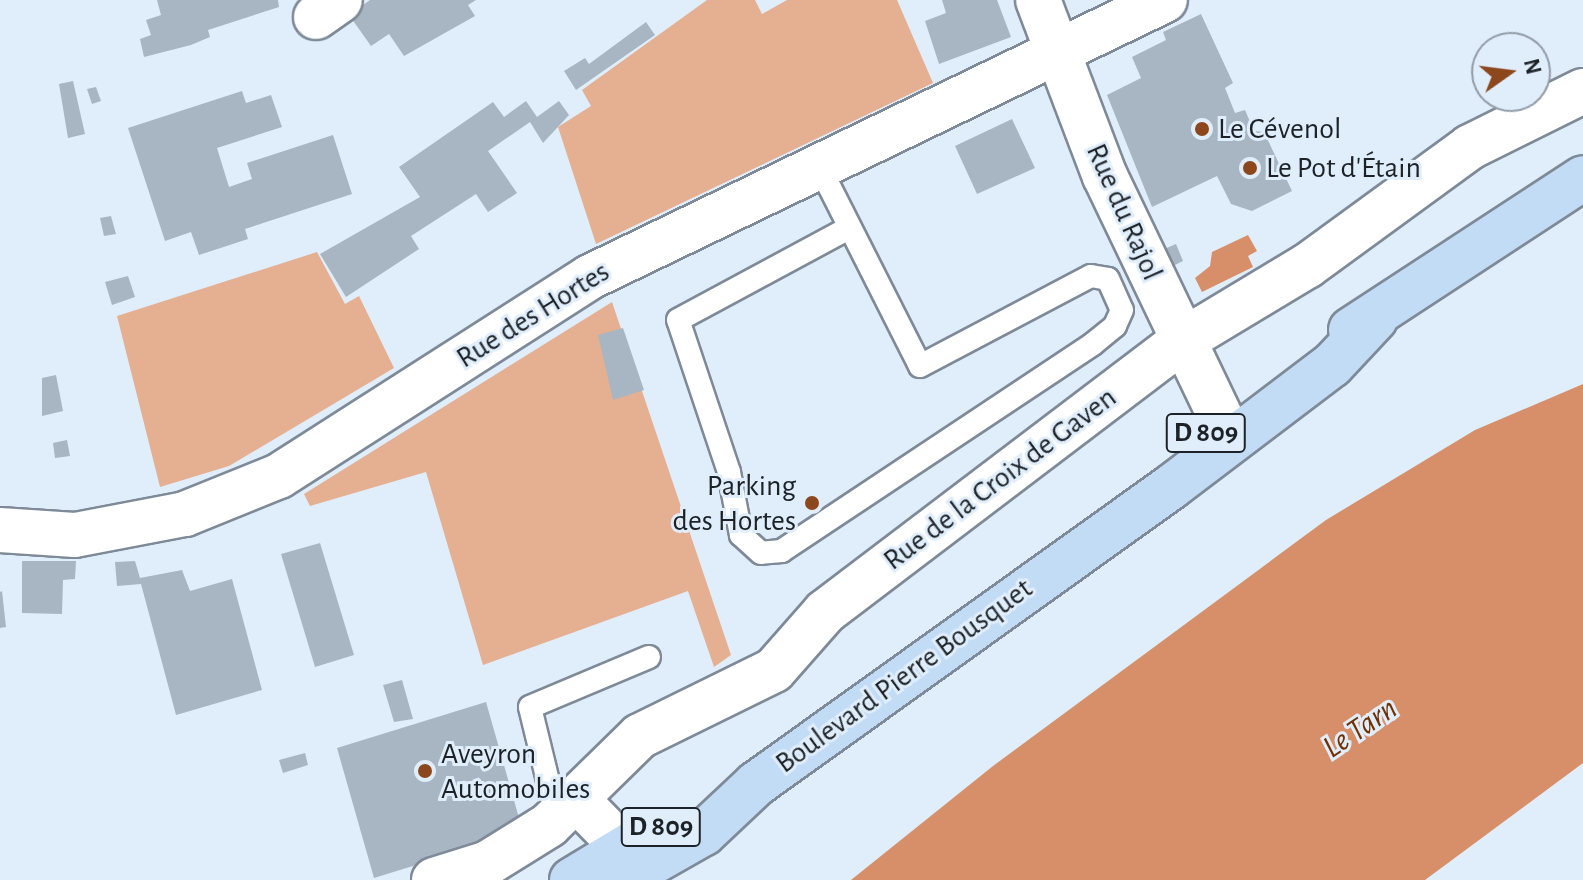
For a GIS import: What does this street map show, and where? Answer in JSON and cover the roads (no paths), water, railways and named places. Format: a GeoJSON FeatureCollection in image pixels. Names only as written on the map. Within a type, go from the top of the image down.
{"type":"FeatureCollection","features":[{"type":"Feature","properties":{"kind":"main road","name":"Boulevard Pierre Bousquet"},"geometry":{"type":"LineString","coordinates":[[1053,568],[1222,420],[1316,347],[1375,319],[1583,178]]}},
{"type":"Feature","properties":{"kind":"main road","name":"Boulevard Pierre Bousquet"},"geometry":{"type":"LineString","coordinates":[[572,880],[704,833],[756,784],[1332,365],[1375,319]]}},
{"type":"Feature","properties":{"kind":"street","name":"Rue du Rajol"},"geometry":{"type":"LineString","coordinates":[[1038,0],[1105,176],[1222,420]]}},
{"type":"Feature","properties":{"kind":"street","name":"Rue des Hortes"},"geometry":{"type":"LineString","coordinates":[[0,530],[75,535],[185,514],[279,476],[590,277],[818,164],[1165,0]]}},
{"type":"Feature","properties":{"kind":"street","name":"Rue de la Croix de Gaven"},"geometry":{"type":"LineString","coordinates":[[434,880],[488,863],[568,809],[640,736],[774,670],[825,612],[1182,341],[1307,266],[1470,147],[1583,91]]}},
{"type":"Feature","properties":{"kind":"street"},"geometry":{"type":"LineString","coordinates":[[568,809],[622,864]]}},
{"type":"Feature","properties":{"kind":"lane"},"geometry":{"type":"LineString","coordinates":[[818,164],[920,366],[1091,276],[1108,279],[1122,310],[1115,326],[1093,344],[782,551],[761,553],[741,535],[729,472],[678,320],[849,228]]}},
{"type":"Feature","properties":{"kind":"lane"},"geometry":{"type":"LineString","coordinates":[[568,809],[530,707],[649,657]]}},
{"type":"Feature","properties":{"kind":"water"},"geometry":{"type":"Polygon","coordinates":[[[1248,235],[1257,251],[1248,256],[1253,267],[1202,292],[1195,278],[1210,266],[1212,252],[1248,235]]]}},
{"type":"Feature","properties":{"kind":"water","name":"Le Tarn"},"geometry":{"type":"Polygon","coordinates":[[[1583,384],[1583,763],[1425,880],[851,880],[993,766],[1326,520],[1475,430],[1583,384]]]}},
{"type":"Feature","properties":{"kind":"place","name":"Le Cévenol"},"geometry":{"type":"Point","coordinates":[1202,129]}},
{"type":"Feature","properties":{"kind":"place","name":"Le Pot d'Étain"},"geometry":{"type":"Point","coordinates":[1250,168]}},
{"type":"Feature","properties":{"kind":"place","name":"Parking des Hortes"},"geometry":{"type":"Point","coordinates":[812,503]}},
{"type":"Feature","properties":{"kind":"place","name":"Aveyron Automobiles"},"geometry":{"type":"Point","coordinates":[425,771]}}]}
